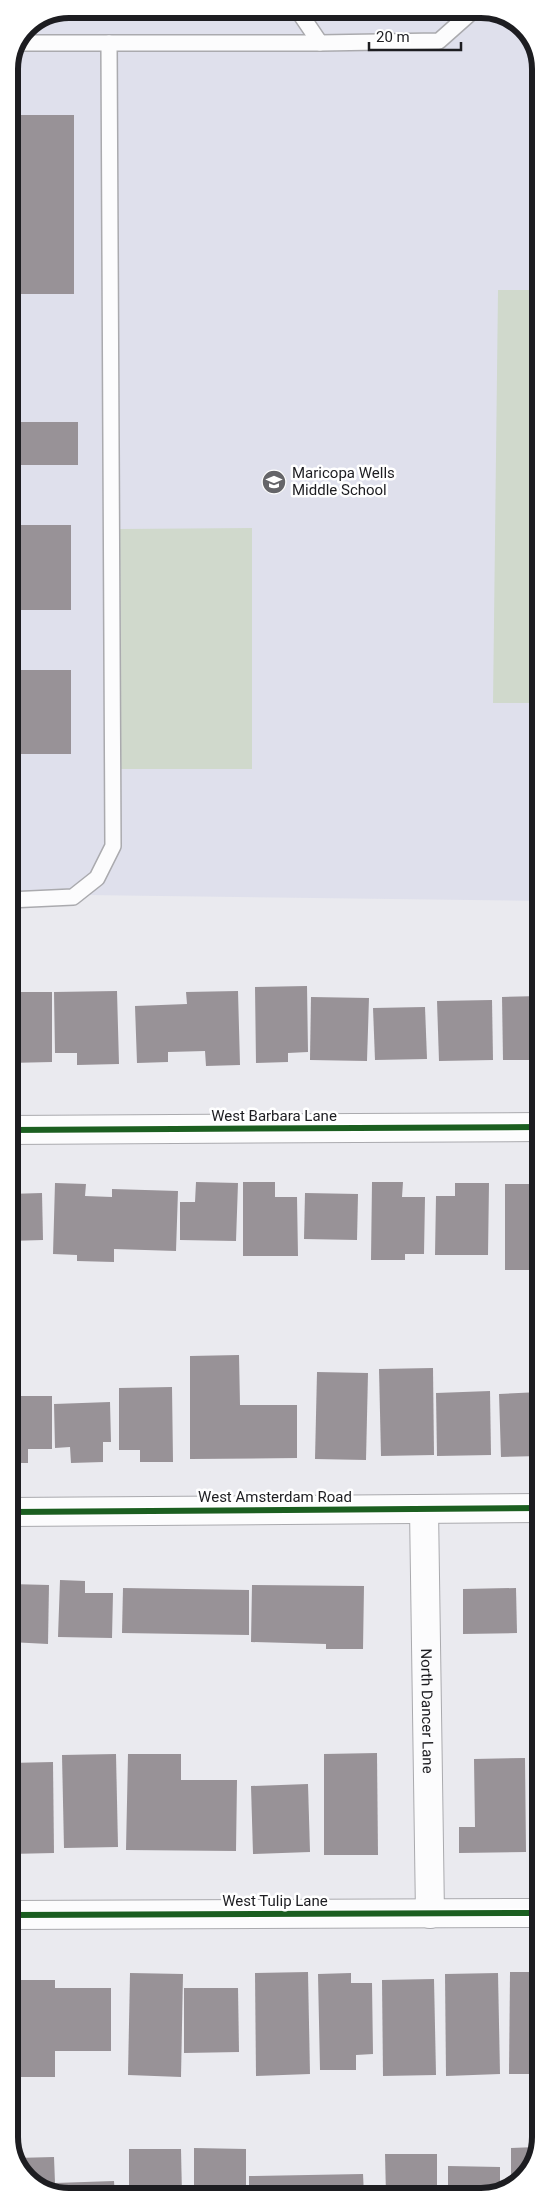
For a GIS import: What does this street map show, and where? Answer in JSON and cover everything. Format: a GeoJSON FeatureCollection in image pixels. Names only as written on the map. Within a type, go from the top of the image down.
{"type":"FeatureCollection","features":[{"type":"Feature","properties":{"kind":"street","name":"West Barbara Lane"},"geometry":{"type":"LineString","coordinates":[[18,1130],[532,1127]]}},
{"type":"Feature","properties":{"kind":"street","name":"West Amsterdam Road"},"geometry":{"type":"LineString","coordinates":[[18,1512],[532,1508]]}},
{"type":"Feature","properties":{"kind":"street","name":"North Dancer Lane"},"geometry":{"type":"LineString","coordinates":[[424,1509],[430,1914]]}},
{"type":"Feature","properties":{"kind":"street","name":"West Tulip Lane"},"geometry":{"type":"LineString","coordinates":[[18,1915],[532,1913]]}},
{"type":"Feature","properties":{"kind":"lane"},"geometry":{"type":"LineString","coordinates":[[303,18],[320,43]]}},
{"type":"Feature","properties":{"kind":"lane"},"geometry":{"type":"LineString","coordinates":[[24,43],[439,41],[466,18]]}},
{"type":"Feature","properties":{"kind":"lane"},"geometry":{"type":"LineString","coordinates":[[18,900],[73,897],[97,878],[112,846],[109,43]]}},
{"type":"Feature","properties":{"kind":"shaded area","name":"Maricopa Wells Middle School"},"geometry":{"type":"Polygon","coordinates":[[[59,18],[490,18],[509,26],[525,43],[531,59],[532,69],[532,901],[18,894],[18,59],[26,40],[40,26],[59,18]]]}},
{"type":"Feature","properties":{"kind":"shaded area"},"geometry":{"type":"Polygon","coordinates":[[[498,290],[532,290],[532,703],[493,703],[498,290]]]}},
{"type":"Feature","properties":{"kind":"shaded area"},"geometry":{"type":"Polygon","coordinates":[[[252,528],[252,769],[121,769],[120,529],[252,528]]]}},
{"type":"Feature","properties":{"kind":"building"},"geometry":{"type":"Polygon","coordinates":[[[18,115],[74,115],[74,294],[18,294],[18,115]]]}},
{"type":"Feature","properties":{"kind":"building"},"geometry":{"type":"Polygon","coordinates":[[[18,422],[78,422],[78,465],[18,465],[18,422]]]}},
{"type":"Feature","properties":{"kind":"building"},"geometry":{"type":"Polygon","coordinates":[[[18,525],[71,525],[71,610],[18,610],[18,525]]]}},
{"type":"Feature","properties":{"kind":"building"},"geometry":{"type":"Polygon","coordinates":[[[18,670],[71,670],[71,754],[18,754],[18,670]]]}},
{"type":"Feature","properties":{"kind":"building"},"geometry":{"type":"Polygon","coordinates":[[[307,986],[308,1052],[288,1053],[288,1062],[256,1063],[255,987],[307,986]]]}},
{"type":"Feature","properties":{"kind":"building"},"geometry":{"type":"Polygon","coordinates":[[[117,991],[119,1064],[77,1065],[77,1053],[55,1053],[54,992],[117,991]]]}},
{"type":"Feature","properties":{"kind":"building"},"geometry":{"type":"Polygon","coordinates":[[[238,991],[240,1065],[206,1066],[205,1051],[168,1052],[168,1062],[137,1063],[135,1006],[187,1004],[186,992],[238,991]]]}},
{"type":"Feature","properties":{"kind":"building"},"geometry":{"type":"Polygon","coordinates":[[[18,992],[52,992],[52,1062],[18,1063],[18,992]]]}},
{"type":"Feature","properties":{"kind":"building"},"geometry":{"type":"Polygon","coordinates":[[[532,996],[532,1060],[503,1060],[502,997],[532,996]]]}},
{"type":"Feature","properties":{"kind":"building"},"geometry":{"type":"Polygon","coordinates":[[[311,997],[369,998],[367,1061],[310,1060],[311,997]]]}},
{"type":"Feature","properties":{"kind":"building"},"geometry":{"type":"Polygon","coordinates":[[[492,1000],[493,1060],[439,1061],[437,1001],[492,1000]]]}},
{"type":"Feature","properties":{"kind":"building"},"geometry":{"type":"Polygon","coordinates":[[[425,1007],[427,1059],[375,1060],[373,1008],[425,1007]]]}},
{"type":"Feature","properties":{"kind":"building"},"geometry":{"type":"Polygon","coordinates":[[[196,1182],[238,1183],[236,1241],[180,1240],[180,1202],[195,1202],[196,1182]]]}},
{"type":"Feature","properties":{"kind":"building"},"geometry":{"type":"Polygon","coordinates":[[[243,1182],[275,1182],[275,1197],[297,1197],[298,1256],[243,1256],[243,1182]]]}},
{"type":"Feature","properties":{"kind":"building"},"geometry":{"type":"Polygon","coordinates":[[[372,1182],[403,1182],[402,1197],[425,1197],[424,1254],[405,1254],[405,1260],[371,1260],[372,1182]]]}},
{"type":"Feature","properties":{"kind":"building"},"geometry":{"type":"Polygon","coordinates":[[[55,1183],[86,1184],[85,1196],[112,1197],[112,1189],[178,1191],[176,1251],[114,1249],[114,1262],[77,1261],[77,1255],[53,1254],[55,1183]]]}},
{"type":"Feature","properties":{"kind":"building"},"geometry":{"type":"Polygon","coordinates":[[[455,1183],[489,1183],[488,1255],[435,1255],[436,1196],[455,1196],[455,1183]]]}},
{"type":"Feature","properties":{"kind":"building"},"geometry":{"type":"Polygon","coordinates":[[[505,1184],[532,1184],[532,1270],[505,1270],[505,1184]]]}},
{"type":"Feature","properties":{"kind":"building"},"geometry":{"type":"Polygon","coordinates":[[[42,1193],[43,1240],[18,1241],[18,1194],[42,1193]]]}},
{"type":"Feature","properties":{"kind":"building"},"geometry":{"type":"Polygon","coordinates":[[[305,1193],[358,1194],[357,1240],[304,1239],[305,1193]]]}},
{"type":"Feature","properties":{"kind":"building"},"geometry":{"type":"Polygon","coordinates":[[[239,1355],[240,1405],[297,1405],[297,1458],[190,1459],[190,1356],[239,1355]]]}},
{"type":"Feature","properties":{"kind":"building"},"geometry":{"type":"Polygon","coordinates":[[[433,1368],[434,1455],[381,1456],[379,1369],[433,1368]]]}},
{"type":"Feature","properties":{"kind":"building"},"geometry":{"type":"Polygon","coordinates":[[[317,1372],[368,1373],[366,1460],[315,1459],[317,1372]]]}},
{"type":"Feature","properties":{"kind":"building"},"geometry":{"type":"Polygon","coordinates":[[[172,1387],[173,1462],[140,1462],[140,1450],[119,1450],[119,1388],[172,1387]]]}},
{"type":"Feature","properties":{"kind":"building"},"geometry":{"type":"Polygon","coordinates":[[[490,1391],[491,1455],[437,1456],[436,1393],[490,1391]]]}},
{"type":"Feature","properties":{"kind":"building"},"geometry":{"type":"Polygon","coordinates":[[[532,1392],[532,1456],[501,1457],[499,1394],[532,1392]]]}},
{"type":"Feature","properties":{"kind":"building"},"geometry":{"type":"Polygon","coordinates":[[[18,1396],[52,1396],[52,1449],[28,1449],[28,1463],[18,1463],[18,1396]]]}},
{"type":"Feature","properties":{"kind":"building"},"geometry":{"type":"Polygon","coordinates":[[[110,1402],[111,1442],[103,1442],[103,1462],[71,1463],[70,1447],[55,1448],[54,1404],[110,1402]]]}},
{"type":"Feature","properties":{"kind":"building"},"geometry":{"type":"Polygon","coordinates":[[[60,1580],[85,1581],[85,1593],[113,1593],[112,1638],[58,1637],[60,1580]]]}},
{"type":"Feature","properties":{"kind":"building"},"geometry":{"type":"Polygon","coordinates":[[[18,1584],[49,1585],[48,1644],[18,1642],[18,1584]]]}},
{"type":"Feature","properties":{"kind":"building"},"geometry":{"type":"Polygon","coordinates":[[[252,1585],[364,1586],[363,1649],[326,1649],[326,1644],[251,1642],[252,1585]]]}},
{"type":"Feature","properties":{"kind":"building"},"geometry":{"type":"Polygon","coordinates":[[[123,1588],[249,1590],[249,1635],[122,1633],[123,1588]]]}},
{"type":"Feature","properties":{"kind":"building"},"geometry":{"type":"Polygon","coordinates":[[[516,1588],[517,1633],[463,1634],[463,1589],[516,1588]]]}},
{"type":"Feature","properties":{"kind":"building"},"geometry":{"type":"Polygon","coordinates":[[[377,1753],[378,1855],[324,1855],[324,1754],[377,1753]]]}},
{"type":"Feature","properties":{"kind":"building"},"geometry":{"type":"Polygon","coordinates":[[[116,1754],[118,1847],[64,1848],[62,1755],[116,1754]]]}},
{"type":"Feature","properties":{"kind":"building"},"geometry":{"type":"Polygon","coordinates":[[[128,1754],[181,1754],[181,1780],[237,1780],[236,1851],[126,1850],[128,1754]]]}},
{"type":"Feature","properties":{"kind":"building"},"geometry":{"type":"Polygon","coordinates":[[[525,1758],[526,1852],[459,1853],[459,1827],[475,1827],[474,1759],[525,1758]]]}},
{"type":"Feature","properties":{"kind":"building"},"geometry":{"type":"Polygon","coordinates":[[[53,1762],[54,1853],[18,1854],[18,1763],[53,1762]]]}},
{"type":"Feature","properties":{"kind":"building"},"geometry":{"type":"Polygon","coordinates":[[[308,1784],[310,1852],[253,1854],[251,1786],[308,1784]]]}},
{"type":"Feature","properties":{"kind":"building"},"geometry":{"type":"Polygon","coordinates":[[[308,1972],[310,2074],[256,2076],[255,1973],[308,1972]]]}},
{"type":"Feature","properties":{"kind":"building"},"geometry":{"type":"Polygon","coordinates":[[[510,1972],[532,1972],[532,2074],[509,2074],[510,1972]]]}},
{"type":"Feature","properties":{"kind":"building"},"geometry":{"type":"Polygon","coordinates":[[[130,1973],[183,1974],[181,2077],[128,2075],[130,1973]]]}},
{"type":"Feature","properties":{"kind":"building"},"geometry":{"type":"Polygon","coordinates":[[[351,1973],[351,1983],[372,1983],[373,2054],[356,2055],[356,2070],[320,2070],[318,1974],[351,1973]]]}},
{"type":"Feature","properties":{"kind":"building"},"geometry":{"type":"Polygon","coordinates":[[[498,1973],[500,2074],[446,2076],[445,1974],[498,1973]]]}},
{"type":"Feature","properties":{"kind":"building"},"geometry":{"type":"Polygon","coordinates":[[[434,1979],[436,2075],[383,2076],[382,1980],[434,1979]]]}},
{"type":"Feature","properties":{"kind":"building"},"geometry":{"type":"Polygon","coordinates":[[[18,1980],[55,1980],[55,1988],[111,1988],[111,2051],[55,2051],[55,2077],[18,2077],[18,1980]]]}},
{"type":"Feature","properties":{"kind":"building"},"geometry":{"type":"Polygon","coordinates":[[[184,1988],[238,1988],[239,2052],[184,2053],[184,1988]]]}},
{"type":"Feature","properties":{"kind":"building"},"geometry":{"type":"Polygon","coordinates":[[[531,2147],[523,2165],[511,2177],[511,2148],[531,2147]]]}},
{"type":"Feature","properties":{"kind":"building"},"geometry":{"type":"Polygon","coordinates":[[[194,2148],[246,2149],[246,2187],[194,2187],[194,2148]]]}},
{"type":"Feature","properties":{"kind":"building"},"geometry":{"type":"Polygon","coordinates":[[[129,2149],[181,2149],[182,2187],[129,2187],[129,2149]]]}},
{"type":"Feature","properties":{"kind":"building"},"geometry":{"type":"Polygon","coordinates":[[[385,2154],[437,2154],[437,2188],[386,2188],[385,2154]]]}},
{"type":"Feature","properties":{"kind":"building"},"geometry":{"type":"Polygon","coordinates":[[[54,2157],[55,2183],[114,2181],[114,2187],[66,2187],[49,2184],[35,2175],[22,2158],[54,2157]]]}},
{"type":"Feature","properties":{"kind":"building"},"geometry":{"type":"Polygon","coordinates":[[[448,2166],[500,2167],[500,2184],[497,2185],[480,2188],[448,2188],[448,2166]]]}},
{"type":"Feature","properties":{"kind":"building"},"geometry":{"type":"Polygon","coordinates":[[[363,2174],[364,2188],[249,2187],[249,2176],[363,2174]]]}},
{"type":"Feature","properties":{"kind":"cycle path"},"geometry":{"type":"LineString","coordinates":[[18,1130],[532,1127]]}},
{"type":"Feature","properties":{"kind":"cycle path"},"geometry":{"type":"LineString","coordinates":[[18,1512],[532,1508]]}},
{"type":"Feature","properties":{"kind":"cycle path"},"geometry":{"type":"LineString","coordinates":[[18,1915],[532,1913]]}},
{"type":"Feature","properties":{"kind":"place","name":"Maricopa Wells Middle School"},"geometry":{"type":"Point","coordinates":[274,482]}}]}
